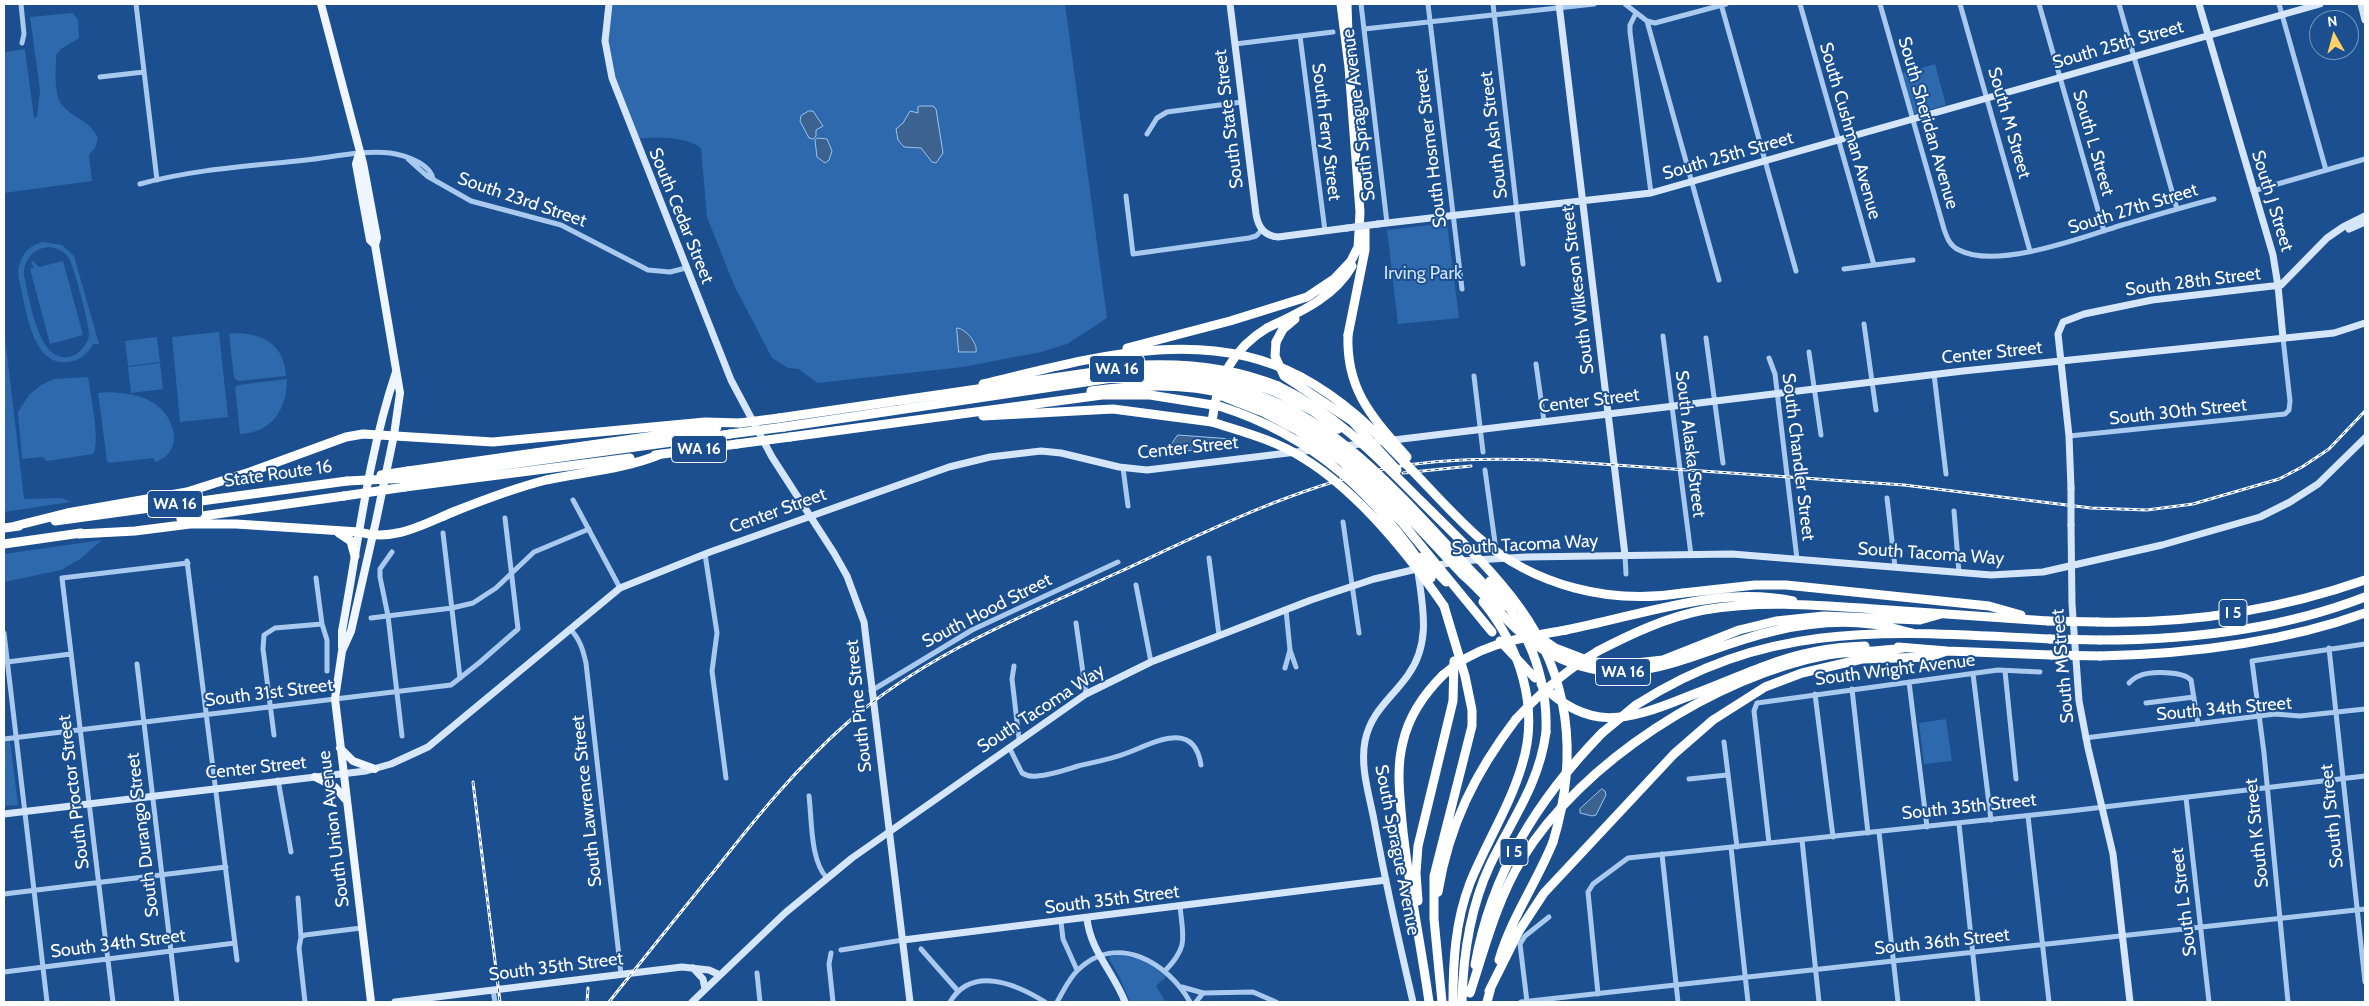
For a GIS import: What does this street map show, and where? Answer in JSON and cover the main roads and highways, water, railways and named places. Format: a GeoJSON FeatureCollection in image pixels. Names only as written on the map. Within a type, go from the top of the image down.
{"type":"FeatureCollection","features":[{"type":"Feature","properties":{"kind":"highway"},"geometry":{"type":"LineString","coordinates":[[1341,4],[1349,67]]}},
{"type":"Feature","properties":{"kind":"highway"},"geometry":{"type":"LineString","coordinates":[[1212,422],[1217,394],[1228,364],[1236,353],[1245,343],[1267,328],[1326,296],[1342,280],[1352,266],[1359,246],[1360,212],[1349,67],[1347,4]]}},
{"type":"Feature","properties":{"kind":"highway"},"geometry":{"type":"LineString","coordinates":[[1360,212],[1365,232],[1365,250],[1348,335],[1351,374],[1364,404],[1436,495]]}},
{"type":"Feature","properties":{"kind":"highway"},"geometry":{"type":"LineString","coordinates":[[954,392],[1230,321],[1307,297],[1334,279],[1351,261],[1359,246]]}},
{"type":"Feature","properties":{"kind":"highway"},"geometry":{"type":"LineString","coordinates":[[1342,280],[1338,290],[1328,299],[1286,326],[1280,332],[1276,342],[1275,356],[1284,376],[1327,403],[1362,431],[1421,497],[1427,507]]}},
{"type":"Feature","properties":{"kind":"highway"},"geometry":{"type":"LineString","coordinates":[[1039,371],[1135,352],[1185,349],[1214,352],[1270,364],[1300,377],[1328,393],[1361,417],[1436,495],[1478,537],[1491,547],[1531,572],[1575,589],[1607,596],[1645,597],[1755,585],[1786,585],[1989,606],[2045,620]]}},
{"type":"Feature","properties":{"kind":"highway","name":"WA 16"},"geometry":{"type":"LineString","coordinates":[[726,427],[740,423],[782,422],[954,392],[1142,365],[1176,364],[1241,373],[1309,402],[1344,427],[1427,507],[1519,606],[1542,644],[1553,670],[1566,723],[1568,762],[1565,796],[1553,842],[1545,862],[1506,939],[1489,991]]}},
{"type":"Feature","properties":{"kind":"highway"},"geometry":{"type":"LineString","coordinates":[[1054,388],[1135,374],[1178,371],[1226,377],[1277,389],[1313,411],[1355,442],[1491,582],[1522,627],[1533,650],[1546,702],[1546,732],[1536,779],[1490,867],[1476,904],[1465,948],[1462,1002]]}},
{"type":"Feature","properties":{"kind":"highway"},"geometry":{"type":"LineString","coordinates":[[15,526],[67,513],[187,492],[250,472],[346,437],[380,434],[493,442],[705,422],[726,427],[782,422],[1128,379],[1177,379],[1210,382],[1260,400],[1306,418],[1342,442],[1367,464],[1522,623],[1545,642],[1578,658],[1608,664],[1641,664],[1663,660],[1739,630],[1776,621],[1824,616],[1920,620],[1941,614]]}},
{"type":"Feature","properties":{"kind":"highway"},"geometry":{"type":"LineString","coordinates":[[1053,401],[1086,391],[1166,384],[1260,400],[1303,424],[1352,460],[1462,574],[1497,620],[1514,649],[1522,669],[1528,712],[1523,764],[1470,884],[1462,908],[1454,945],[1453,1002]]}},
{"type":"Feature","properties":{"kind":"highway","name":"WA 16"},"geometry":{"type":"LineString","coordinates":[[661,454],[1053,401],[1102,395],[1135,394],[1219,406],[1262,422],[1308,446],[1352,483],[1388,521],[1432,579],[1444,606],[1468,692],[1472,726],[1434,876],[1434,919]]}},
{"type":"Feature","properties":{"kind":"highway"},"geometry":{"type":"LineString","coordinates":[[1217,394],[1263,412],[1298,430],[1343,462],[1400,520],[1492,632]]}},
{"type":"Feature","properties":{"kind":"highway"},"geometry":{"type":"LineString","coordinates":[[963,414],[988,416],[1075,410],[1132,411],[1212,422],[1278,444],[1303,457],[1336,481],[1404,553],[1444,606]]}},
{"type":"Feature","properties":{"kind":"highway","name":"State Route 16"},"geometry":{"type":"LineString","coordinates":[[4,528],[409,474],[726,427]]}},
{"type":"Feature","properties":{"kind":"highway"},"geometry":{"type":"LineString","coordinates":[[78,534],[135,531],[190,524],[236,524],[359,532],[372,536],[389,535],[412,529],[478,502],[544,481],[644,461],[661,454]]}},
{"type":"Feature","properties":{"kind":"highway","name":"State Route 16"},"geometry":{"type":"LineString","coordinates":[[4,544],[405,487],[661,454]]}},
{"type":"Feature","properties":{"kind":"highway"},"geometry":{"type":"LineString","coordinates":[[1388,521],[1555,697],[1576,710],[1601,717],[1631,717],[1799,655],[1839,646],[1888,645],[1948,652],[2100,656],[2174,652],[2235,645],[2308,630],[2365,613]]}},
{"type":"Feature","properties":{"kind":"highway"},"geometry":{"type":"LineString","coordinates":[[335,530],[351,541],[355,556]]}},
{"type":"Feature","properties":{"kind":"highway","name":"WA 16"},"geometry":{"type":"LineString","coordinates":[[1462,574],[1537,646],[1560,658],[1601,671],[1629,672],[1654,669],[1746,638],[1773,631],[1817,624],[1871,624],[1912,633]]}},
{"type":"Feature","properties":{"kind":"highway","name":"I 5"},"geometry":{"type":"LineString","coordinates":[[1442,1002],[1434,919],[1443,870],[1464,800],[1486,761],[1516,719],[1536,698],[1568,669],[1625,637],[1702,611],[1756,605],[1816,605],[2097,622],[2180,620],[2224,615],[2308,598],[2365,580]]}},
{"type":"Feature","properties":{"kind":"highway"},"geometry":{"type":"LineString","coordinates":[[1422,947],[1404,851],[1399,769],[1403,741],[1410,720],[1427,692],[1443,675],[1464,658],[1509,640],[1566,630],[1676,606],[1718,599],[1758,596],[1816,605]]}},
{"type":"Feature","properties":{"kind":"highway","name":"I 5"},"geometry":{"type":"LineString","coordinates":[[1469,998],[1486,915],[1507,866],[1541,804],[1573,763],[1602,733],[1636,705],[1683,677],[1729,658],[1767,647],[1828,636],[1912,633],[2050,639],[2159,640],[2252,629],[2316,613],[2365,597]]}},
{"type":"Feature","properties":{"kind":"highway"},"geometry":{"type":"LineString","coordinates":[[1429,1002],[1416,873],[1418,846],[1453,701],[1456,648]]}},
{"type":"Feature","properties":{"kind":"highway"},"geometry":{"type":"LineString","coordinates":[[1469,998],[1497,910],[1522,860],[1555,812],[1602,767],[1685,710],[1778,669],[1827,655],[1903,648]]}},
{"type":"Feature","properties":{"kind":"highway"},"geometry":{"type":"LineString","coordinates":[[1487,1002],[1489,991],[1519,931],[1544,893],[1674,754],[1713,720],[1765,688],[1802,673],[1862,659],[1929,657],[1948,652]]}},
{"type":"Feature","properties":{"kind":"main road","name":"South Union Avenue"},"geometry":{"type":"LineString","coordinates":[[321,4],[359,154],[374,223],[377,238],[375,245],[386,299],[400,393],[394,435],[372,536],[350,631],[342,652]]}},
{"type":"Feature","properties":{"kind":"main road","name":"South Cedar Street"},"geometry":{"type":"LineString","coordinates":[[609,4],[605,41],[612,78],[727,372],[758,433]]}},
{"type":"Feature","properties":{"kind":"main road","name":"South State Street"},"geometry":{"type":"LineString","coordinates":[[1230,4],[1256,214],[1262,230]]}},
{"type":"Feature","properties":{"kind":"main road","name":"South J Street"},"geometry":{"type":"LineString","coordinates":[[2199,4],[2271,247],[2278,286],[2283,338]]}},
{"type":"Feature","properties":{"kind":"main road","name":"South 25th Street"},"geometry":{"type":"LineString","coordinates":[[1262,230],[1274,237],[1651,193],[2318,4]]}},
{"type":"Feature","properties":{"kind":"main road"},"geometry":{"type":"LineString","coordinates":[[2361,4],[2365,20]]}},
{"type":"Feature","properties":{"kind":"main road","name":"South Wilkeson Street"},"geometry":{"type":"LineString","coordinates":[[1559,5],[1625,555]]}},
{"type":"Feature","properties":{"kind":"main road","name":"South 28th Street"},"geometry":{"type":"LineString","coordinates":[[2061,324],[2073,316],[2145,302],[2278,286],[2289,279],[2320,245],[2343,227],[2365,216]]}},
{"type":"Feature","properties":{"kind":"main road"},"geometry":{"type":"LineString","coordinates":[[2320,245],[2365,222]]}},
{"type":"Feature","properties":{"kind":"main road","name":"Center Street"},"geometry":{"type":"LineString","coordinates":[[4,814],[278,780],[343,774],[375,769],[405,759],[428,747],[620,588],[705,554],[935,471],[970,461],[1015,453],[1041,451],[1061,453],[1123,468],[1147,470],[1934,374],[2344,331],[2365,323]]}},
{"type":"Feature","properties":{"kind":"main road","name":"South M Street"},"geometry":{"type":"LineString","coordinates":[[2061,324],[2058,334],[2069,436],[2071,488],[2070,566],[2077,675],[2086,738],[2114,854],[2130,1002]]}},
{"type":"Feature","properties":{"kind":"main road","name":"South Union Avenue"},"geometry":{"type":"LineString","coordinates":[[370,1002],[335,699],[342,652],[342,631],[359,532],[396,371]]}},
{"type":"Feature","properties":{"kind":"main road","name":"South Pine Street"},"geometry":{"type":"LineString","coordinates":[[758,433],[844,570],[865,625],[871,691],[910,1002]]}},
{"type":"Feature","properties":{"kind":"main road","name":"South Tacoma Way"},"geometry":{"type":"LineString","coordinates":[[692,1002],[827,878],[889,831],[1086,694],[1151,662],[1352,586],[1458,561],[1497,558],[1625,555],[1732,554],[2011,576],[2070,566],[2162,546],[2260,517],[2290,502],[2318,484],[2365,438]]}},
{"type":"Feature","properties":{"kind":"main road","name":"South Sprague Avenue"},"geometry":{"type":"LineString","coordinates":[[1413,1002],[1365,773],[1364,749],[1369,729],[1378,710],[1408,676],[1420,650],[1424,624],[1418,569]]}},
{"type":"Feature","properties":{"kind":"main road"},"geometry":{"type":"LineString","coordinates":[[340,748],[354,761],[375,769]]}},
{"type":"Feature","properties":{"kind":"main road"},"geometry":{"type":"LineString","coordinates":[[315,777],[335,787],[346,800]]}},
{"type":"Feature","properties":{"kind":"main road","name":"South 35th Street"},"geometry":{"type":"LineString","coordinates":[[903,940],[1087,919],[1386,880]]}},
{"type":"Feature","properties":{"kind":"main road"},"geometry":{"type":"LineString","coordinates":[[1087,919],[1090,939],[1099,957],[1112,975],[1124,1002]]}},
{"type":"Feature","properties":{"kind":"main road","name":"South 35th Street"},"geometry":{"type":"LineString","coordinates":[[394,1002],[682,967],[709,970],[720,975]]}},
{"type":"Feature","properties":{"kind":"main road"},"geometry":{"type":"LineString","coordinates":[[693,968],[703,979],[706,989]]}},
{"type":"Feature","properties":{"kind":"railway"},"geometry":{"type":"LineString","coordinates":[[609,1002],[746,831],[778,794],[811,757],[847,723],[877,699],[909,676],[976,638],[1011,621],[1243,515],[1308,490],[1374,471],[1395,467],[1458,460],[1522,459],[1904,485],[2091,508],[2147,510],[2193,504],[2279,479],[2302,467],[2329,449],[2365,411]]}},
{"type":"Feature","properties":{"kind":"railway"},"geometry":{"type":"LineString","coordinates":[[1403,473],[1471,466]]}},
{"type":"Feature","properties":{"kind":"railway"},"geometry":{"type":"LineString","coordinates":[[473,782],[500,1002]]}},
{"type":"Feature","properties":{"kind":"railway"},"geometry":{"type":"LineString","coordinates":[[587,1002],[588,988]]}},
{"type":"Feature","properties":{"kind":"park label","name":"Irving Park"},"geometry":{"type":"Point","coordinates":[1423,274]}}]}
